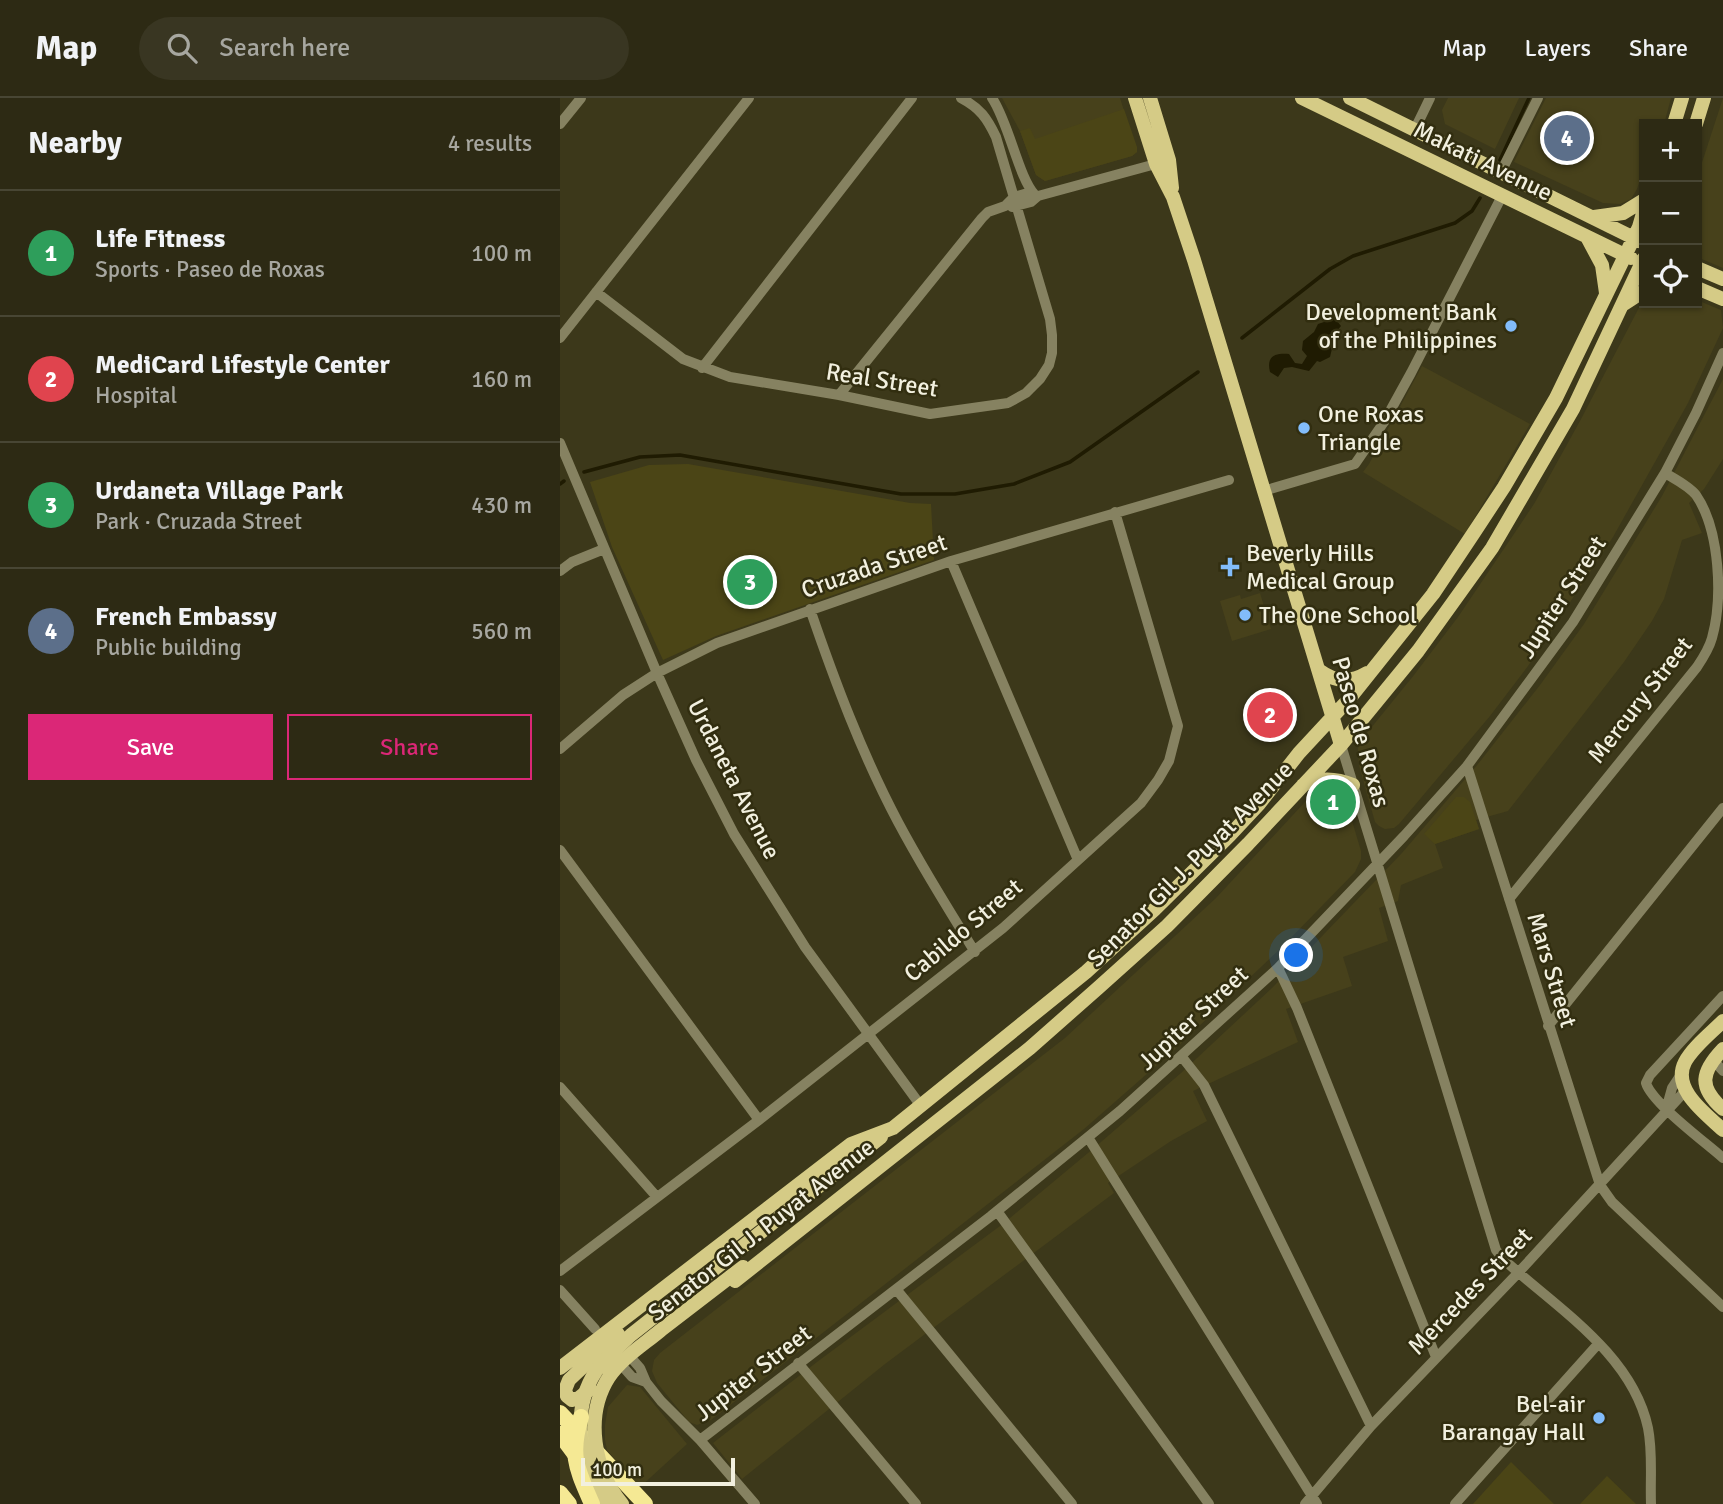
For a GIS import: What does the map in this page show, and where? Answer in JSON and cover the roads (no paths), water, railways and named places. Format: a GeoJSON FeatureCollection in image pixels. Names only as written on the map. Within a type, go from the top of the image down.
{"type":"FeatureCollection","features":[{"type":"Feature","properties":{"kind":"highway"},"geometry":{"type":"LineString","coordinates":[[560,1413],[645,1504]]}},
{"type":"Feature","properties":{"kind":"highway"},"geometry":{"type":"LineString","coordinates":[[581,1417],[575,1442],[575,1465],[592,1504]]}},
{"type":"Feature","properties":{"kind":"highway"},"geometry":{"type":"LineString","coordinates":[[560,1422],[633,1504]]}},
{"type":"Feature","properties":{"kind":"highway"},"geometry":{"type":"LineString","coordinates":[[560,1434],[614,1504]]}},
{"type":"Feature","properties":{"kind":"highway"},"geometry":{"type":"LineString","coordinates":[[560,1493],[569,1504]]}},
{"type":"Feature","properties":{"kind":"main road","name":"Paseo de Roxas"},"geometry":{"type":"LineString","coordinates":[[1135,98],[1163,162]]}},
{"type":"Feature","properties":{"kind":"main road","name":"Paseo de Roxas"},"geometry":{"type":"LineString","coordinates":[[1150,98],[1173,197],[1341,745]]}},
{"type":"Feature","properties":{"kind":"main road","name":"Makati Avenue"},"geometry":{"type":"LineString","coordinates":[[1302,98],[1639,260]]}},
{"type":"Feature","properties":{"kind":"main road","name":"Makati Avenue"},"geometry":{"type":"LineString","coordinates":[[1350,98],[1639,241]]}},
{"type":"Feature","properties":{"kind":"main road"},"geometry":{"type":"LineString","coordinates":[[1676,119],[1682,98]]}},
{"type":"Feature","properties":{"kind":"main road"},"geometry":{"type":"LineString","coordinates":[[1698,119],[1704,98]]}},
{"type":"Feature","properties":{"kind":"main road"},"geometry":{"type":"LineString","coordinates":[[1592,217],[1623,213],[1639,203]]}},
{"type":"Feature","properties":{"kind":"main road"},"geometry":{"type":"LineString","coordinates":[[1586,236],[1602,265],[1606,294]]}},
{"type":"Feature","properties":{"kind":"main road","name":"Senator Gil J. Puyat Avenue"},"geometry":{"type":"LineString","coordinates":[[560,1368],[851,1144],[893,1128],[921,1106],[1076,980],[1155,909],[1230,835],[1333,717],[1433,594],[1504,487],[1556,398],[1625,255],[1639,241]]}},
{"type":"Feature","properties":{"kind":"main road"},"geometry":{"type":"LineString","coordinates":[[1702,270],[1723,279]]}},
{"type":"Feature","properties":{"kind":"main road","name":"Senator Gil J. Puyat Avenue"},"geometry":{"type":"LineString","coordinates":[[597,1450],[596,1428],[603,1395],[612,1380],[1030,1048],[1167,926],[1341,745],[1418,651],[1492,548],[1573,409],[1639,272]]}},
{"type":"Feature","properties":{"kind":"main road"},"geometry":{"type":"LineString","coordinates":[[1702,290],[1723,299]]}},
{"type":"Feature","properties":{"kind":"main road"},"geometry":{"type":"LineString","coordinates":[[1623,304],[1639,294]]}},
{"type":"Feature","properties":{"kind":"main road"},"geometry":{"type":"LineString","coordinates":[[1320,671],[1345,681],[1365,674],[1373,667]]}},
{"type":"Feature","properties":{"kind":"main road"},"geometry":{"type":"LineString","coordinates":[[1302,786],[1325,779],[1353,785]]}},
{"type":"Feature","properties":{"kind":"main road"},"geometry":{"type":"LineString","coordinates":[[1723,1021],[1686,1059],[1682,1072],[1692,1101],[1723,1130]]}},
{"type":"Feature","properties":{"kind":"main road"},"geometry":{"type":"LineString","coordinates":[[1723,1049],[1704,1083],[1707,1091],[1723,1109]]}},
{"type":"Feature","properties":{"kind":"main road"},"geometry":{"type":"LineString","coordinates":[[1686,1090],[1714,1067]]}},
{"type":"Feature","properties":{"kind":"main road"},"geometry":{"type":"LineString","coordinates":[[622,1504],[604,1475],[596,1445],[597,1409],[608,1378],[627,1357],[841,1178],[893,1128]]}},
{"type":"Feature","properties":{"kind":"main road"},"geometry":{"type":"LineString","coordinates":[[606,1504],[597,1490],[582,1445],[581,1417],[584,1395],[596,1371],[631,1335],[841,1178],[892,1155]]}},
{"type":"Feature","properties":{"kind":"main road"},"geometry":{"type":"LineString","coordinates":[[629,1315],[619,1334],[565,1385],[567,1396],[572,1400],[579,1398],[628,1352],[635,1348],[652,1346]]}},
{"type":"Feature","properties":{"kind":"street"},"geometry":{"type":"LineString","coordinates":[[560,124],[581,98]]}},
{"type":"Feature","properties":{"kind":"street"},"geometry":{"type":"LineString","coordinates":[[560,338],[749,98]]}},
{"type":"Feature","properties":{"kind":"street"},"geometry":{"type":"LineString","coordinates":[[702,368],[912,98]]}},
{"type":"Feature","properties":{"kind":"street","name":"Real Street"},"geometry":{"type":"LineString","coordinates":[[596,292],[683,359],[730,377],[839,395],[930,414],[1008,403],[1026,393],[1049,365],[1052,353],[1050,319],[1012,203],[996,137],[987,118],[976,106],[961,98]]}},
{"type":"Feature","properties":{"kind":"street"},"geometry":{"type":"LineString","coordinates":[[992,98],[1005,120],[1034,194]]}},
{"type":"Feature","properties":{"kind":"street"},"geometry":{"type":"LineString","coordinates":[[1415,129],[1430,98]]}},
{"type":"Feature","properties":{"kind":"street"},"geometry":{"type":"LineString","coordinates":[[1492,167],[1538,98]]}},
{"type":"Feature","properties":{"kind":"street"},"geometry":{"type":"LineString","coordinates":[[839,395],[988,212],[1034,194],[1163,162]]}},
{"type":"Feature","properties":{"kind":"street"},"geometry":{"type":"LineString","coordinates":[[1263,491],[1355,464],[1384,422],[1411,373],[1502,196]]}},
{"type":"Feature","properties":{"kind":"street","name":"Jupiter Street"},"geometry":{"type":"LineString","coordinates":[[700,1440],[1089,1139],[1278,968],[1376,864],[1467,766],[1557,646],[1665,473],[1718,377],[1723,353]]}},
{"type":"Feature","properties":{"kind":"street","name":"Urdaneta Avenue"},"geometry":{"type":"LineString","coordinates":[[560,443],[657,673],[696,760],[734,834],[805,947],[921,1106]]}},
{"type":"Feature","properties":{"kind":"street","name":"Mercury Street"},"geometry":{"type":"LineString","coordinates":[[1508,899],[1697,667],[1712,640],[1717,616],[1718,586],[1712,537],[1706,516],[1694,492],[1665,473]]}},
{"type":"Feature","properties":{"kind":"street","name":"Cruzada Street"},"geometry":{"type":"LineString","coordinates":[[560,749],[602,711],[657,673],[717,643],[951,561],[1229,480]]}},
{"type":"Feature","properties":{"kind":"street","name":"Cabildo Street"},"geometry":{"type":"LineString","coordinates":[[560,1271],[975,952],[1136,808],[1158,780],[1174,745],[1178,726],[1115,512]]}},
{"type":"Feature","properties":{"kind":"street"},"geometry":{"type":"LineString","coordinates":[[560,571],[572,562],[604,549]]}},
{"type":"Feature","properties":{"kind":"street"},"geometry":{"type":"LineString","coordinates":[[951,561],[1078,860]]}},
{"type":"Feature","properties":{"kind":"street"},"geometry":{"type":"LineString","coordinates":[[810,609],[835,681],[897,820],[934,887],[975,952]]}},
{"type":"Feature","properties":{"kind":"street","name":"Paseo de Roxas"},"geometry":{"type":"LineString","coordinates":[[1341,745],[1496,1250],[1598,1344],[1632,1385],[1642,1409],[1650,1449],[1651,1504]]}},
{"type":"Feature","properties":{"kind":"street","name":"Mars Street"},"geometry":{"type":"LineString","coordinates":[[1467,766],[1600,1185]]}},
{"type":"Feature","properties":{"kind":"street"},"geometry":{"type":"LineString","coordinates":[[1548,1026],[1723,808]]}},
{"type":"Feature","properties":{"kind":"street"},"geometry":{"type":"LineString","coordinates":[[560,850],[759,1120]]}},
{"type":"Feature","properties":{"kind":"street"},"geometry":{"type":"LineString","coordinates":[[1278,968],[1297,1008],[1436,1357]]}},
{"type":"Feature","properties":{"kind":"street"},"geometry":{"type":"LineString","coordinates":[[1723,996],[1650,1075],[1646,1083],[1648,1090],[1723,1158]]}},
{"type":"Feature","properties":{"kind":"street"},"geometry":{"type":"LineString","coordinates":[[1182,1057],[1204,1085],[1371,1426]]}},
{"type":"Feature","properties":{"kind":"street","name":"Mercedes Street"},"geometry":{"type":"LineString","coordinates":[[1667,1108],[1672,1088],[1682,1072]]}},
{"type":"Feature","properties":{"kind":"street"},"geometry":{"type":"LineString","coordinates":[[560,1087],[656,1196]]}},
{"type":"Feature","properties":{"kind":"street","name":"Mercedes Street"},"geometry":{"type":"LineString","coordinates":[[1311,1502],[1371,1426],[1518,1273],[1686,1090]]}},
{"type":"Feature","properties":{"kind":"street"},"geometry":{"type":"LineString","coordinates":[[1089,1139],[1311,1502]]}},
{"type":"Feature","properties":{"kind":"street"},"geometry":{"type":"LineString","coordinates":[[1600,1185],[1612,1202],[1723,1307]]}},
{"type":"Feature","properties":{"kind":"street"},"geometry":{"type":"LineString","coordinates":[[997,1211],[1209,1504]]}},
{"type":"Feature","properties":{"kind":"street"},"geometry":{"type":"LineString","coordinates":[[896,1289],[1072,1504]]}},
{"type":"Feature","properties":{"kind":"street"},"geometry":{"type":"LineString","coordinates":[[560,1290],[595,1329]]}},
{"type":"Feature","properties":{"kind":"street"},"geometry":{"type":"LineString","coordinates":[[1456,1504],[1598,1344]]}},
{"type":"Feature","properties":{"kind":"street"},"geometry":{"type":"LineString","coordinates":[[798,1363],[916,1504]]}},
{"type":"Feature","properties":{"kind":"street"},"geometry":{"type":"LineString","coordinates":[[629,1364],[632,1377],[646,1382],[661,1402],[700,1440],[755,1504]]}},
{"type":"Feature","properties":{"kind":"waterway"},"geometry":{"type":"LineString","coordinates":[[1500,160],[1529,98]]}},
{"type":"Feature","properties":{"kind":"waterway"},"geometry":{"type":"LineString","coordinates":[[1242,338],[1330,269],[1353,256],[1455,223],[1472,211],[1480,198]]}},
{"type":"Feature","properties":{"kind":"waterway"},"geometry":{"type":"LineString","coordinates":[[584,472],[640,457],[680,455],[901,494],[955,494],[1014,484],[1070,462],[1198,372]]}},
{"type":"Feature","properties":{"kind":"waterway"},"geometry":{"type":"LineString","coordinates":[[560,484],[564,481]]}},
{"type":"Feature","properties":{"kind":"place","name":"French Embassy"},"geometry":{"type":"Point","coordinates":[1567,138]}},
{"type":"Feature","properties":{"kind":"place","name":"Development Bank of the Philippines"},"geometry":{"type":"Point","coordinates":[1511,326]}},
{"type":"Feature","properties":{"kind":"place","name":"One Roxas Triangle"},"geometry":{"type":"Point","coordinates":[1304,428]}},
{"type":"Feature","properties":{"kind":"place","name":"Beverly Hills Medical Group"},"geometry":{"type":"Point","coordinates":[1230,567]}},
{"type":"Feature","properties":{"kind":"place","name":"Urdaneta Village Park"},"geometry":{"type":"Point","coordinates":[750,582]}},
{"type":"Feature","properties":{"kind":"place","name":"The One School"},"geometry":{"type":"Point","coordinates":[1245,615]}},
{"type":"Feature","properties":{"kind":"place","name":"MediCard Lifestyle Center"},"geometry":{"type":"Point","coordinates":[1270,715]}},
{"type":"Feature","properties":{"kind":"place","name":"Life Fitness"},"geometry":{"type":"Point","coordinates":[1333,802]}},
{"type":"Feature","properties":{"kind":"place","name":"Bel-air Barangay Hall"},"geometry":{"type":"Point","coordinates":[1599,1418]}}]}
